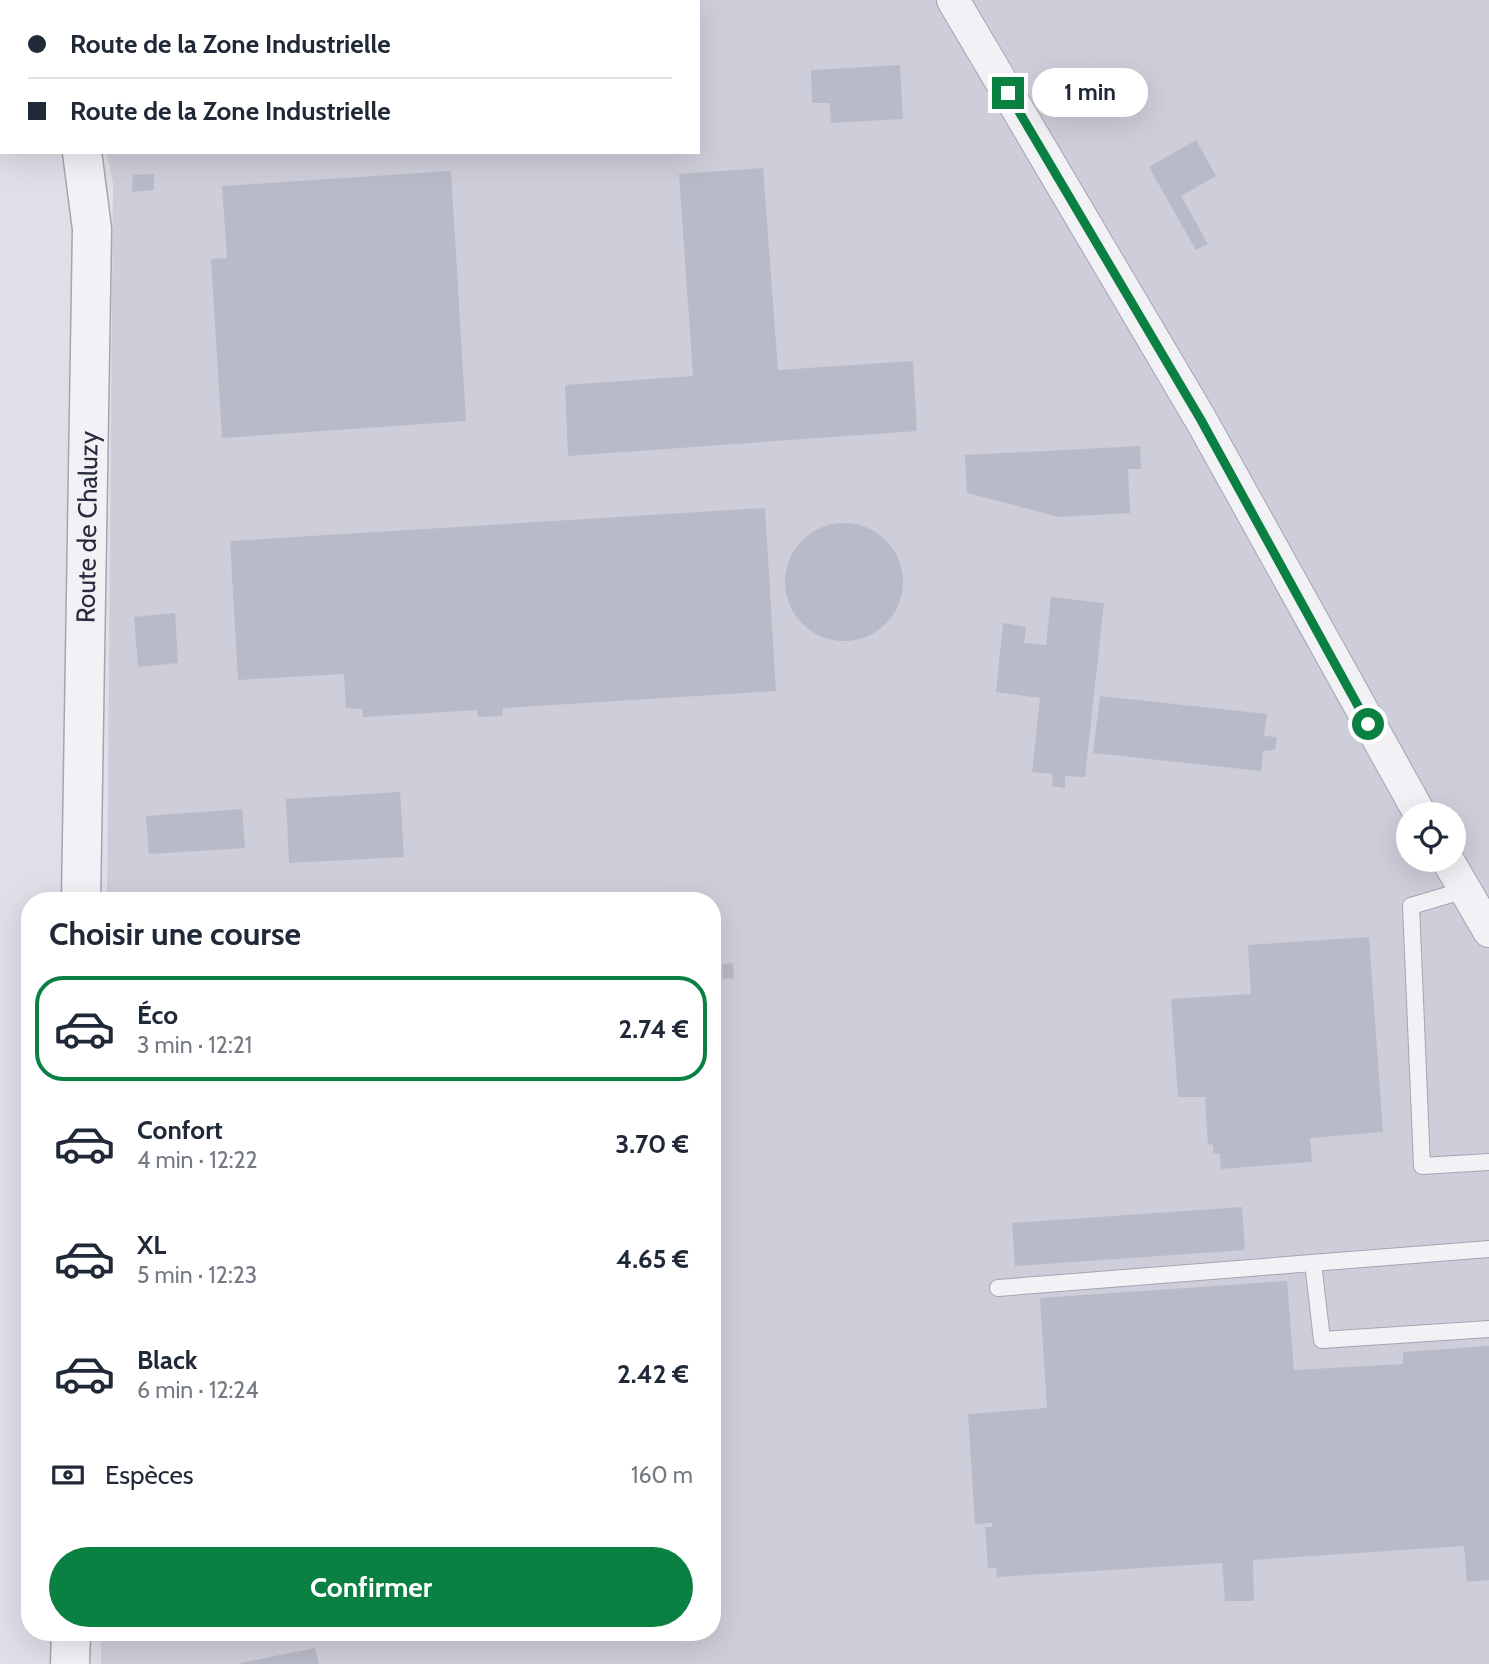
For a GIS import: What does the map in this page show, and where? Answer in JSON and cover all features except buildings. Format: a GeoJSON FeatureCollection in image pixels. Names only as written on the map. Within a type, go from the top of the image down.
{"type":"FeatureCollection","features":[{"type":"Feature","properties":{"kind":"street"},"geometry":{"type":"LineString","coordinates":[[953,0],[1201,420],[1413,802]]}},
{"type":"Feature","properties":{"kind":"street","name":"Route de Chaluzy"},"geometry":{"type":"LineString","coordinates":[[81,892],[92,229],[82,154]]}},
{"type":"Feature","properties":{"kind":"street"},"geometry":{"type":"LineString","coordinates":[[1455,872],[1489,931]]}},
{"type":"Feature","properties":{"kind":"street"},"geometry":{"type":"LineString","coordinates":[[70,1664],[71,1641]]}},
{"type":"Feature","properties":{"kind":"lane"},"geometry":{"type":"LineString","coordinates":[[1465,890],[1411,906],[1422,1166],[1489,1162]]}},
{"type":"Feature","properties":{"kind":"lane"},"geometry":{"type":"LineString","coordinates":[[998,1288],[1489,1249]]}},
{"type":"Feature","properties":{"kind":"lane"},"geometry":{"type":"LineString","coordinates":[[1313,1263],[1322,1340],[1489,1329]]}},
{"type":"Feature","properties":{"kind":"shaded area"},"geometry":{"type":"Polygon","coordinates":[[[700,0],[1489,0],[1489,1664],[101,1664],[101,1641],[721,1641],[721,892],[107,892],[113,183],[106,154],[700,154],[700,0]]]}},
{"type":"Feature","properties":{"kind":"route"},"geometry":{"type":"LineString","coordinates":[[1008,93],[1201,420],[1368,724]]}}]}
